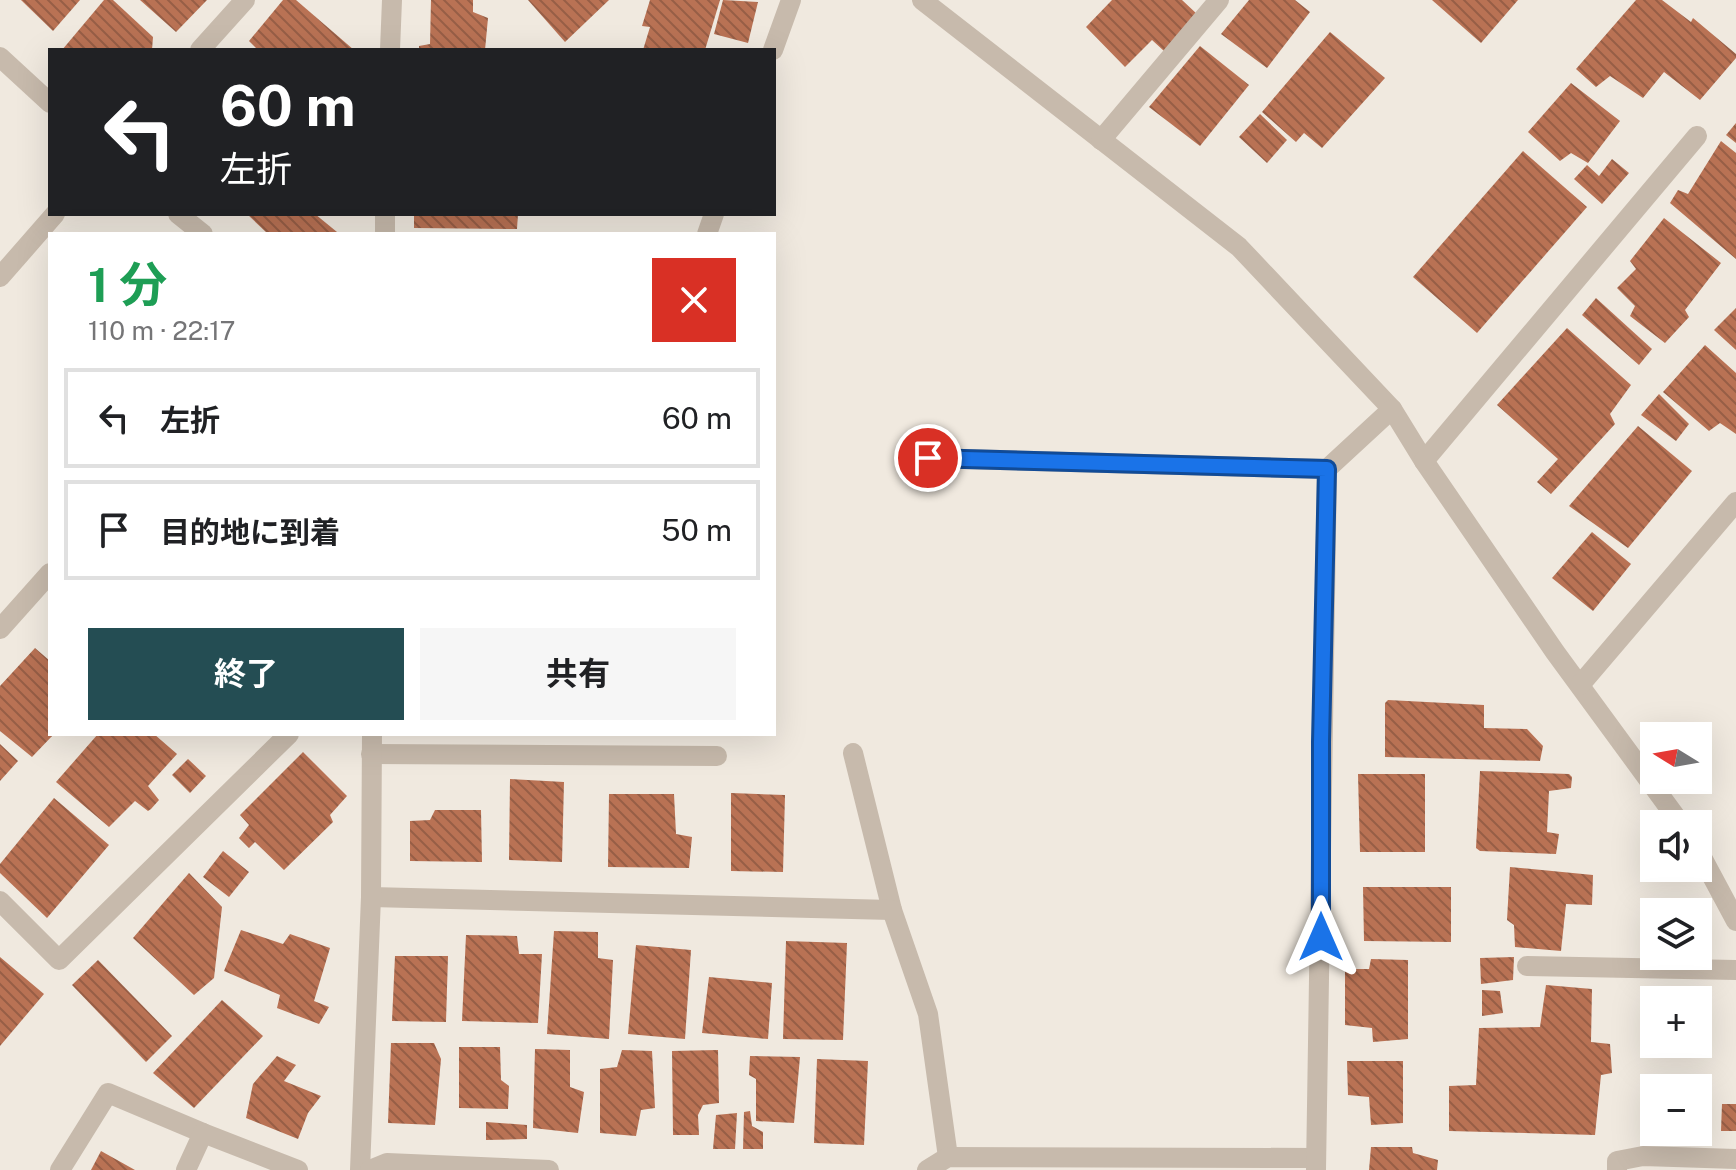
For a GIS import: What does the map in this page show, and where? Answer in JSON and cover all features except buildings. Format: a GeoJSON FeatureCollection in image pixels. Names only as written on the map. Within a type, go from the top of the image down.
{"type":"FeatureCollection","features":[{"type":"Feature","properties":{"kind":"street"},"geometry":{"type":"LineString","coordinates":[[202,48],[245,0]]}},
{"type":"Feature","properties":{"kind":"street"},"geometry":{"type":"LineString","coordinates":[[390,48],[392,0]]}},
{"type":"Feature","properties":{"kind":"street"},"geometry":{"type":"LineString","coordinates":[[774,48],[791,0]]}},
{"type":"Feature","properties":{"kind":"street"},"geometry":{"type":"LineString","coordinates":[[922,0],[1239,247],[1392,409],[1424,461],[1671,810]]}},
{"type":"Feature","properties":{"kind":"street"},"geometry":{"type":"LineString","coordinates":[[1101,140],[1219,0]]}},
{"type":"Feature","properties":{"kind":"street"},"geometry":{"type":"LineString","coordinates":[[0,57],[48,101]]}},
{"type":"Feature","properties":{"kind":"street"},"geometry":{"type":"LineString","coordinates":[[1424,461],[1697,136]]}},
{"type":"Feature","properties":{"kind":"street"},"geometry":{"type":"LineString","coordinates":[[0,277],[53,216]]}},
{"type":"Feature","properties":{"kind":"street"},"geometry":{"type":"LineString","coordinates":[[180,216],[200,232]]}},
{"type":"Feature","properties":{"kind":"street"},"geometry":{"type":"LineString","coordinates":[[928,458],[1327,469],[1392,409]]}},
{"type":"Feature","properties":{"kind":"street"},"geometry":{"type":"LineString","coordinates":[[927,1170],[948,1157],[1316,1164],[1327,469]]}},
{"type":"Feature","properties":{"kind":"street"},"geometry":{"type":"LineString","coordinates":[[1580,685],[1736,502]]}},
{"type":"Feature","properties":{"kind":"street"},"geometry":{"type":"LineString","coordinates":[[0,629],[48,575]]}},
{"type":"Feature","properties":{"kind":"street"},"geometry":{"type":"LineString","coordinates":[[0,901],[59,960],[287,736]]}},
{"type":"Feature","properties":{"kind":"street"},"geometry":{"type":"LineString","coordinates":[[360,1170],[371,897],[372,744],[717,756]]}},
{"type":"Feature","properties":{"kind":"street"},"geometry":{"type":"LineString","coordinates":[[853,753],[892,910],[928,1014],[948,1157]]}},
{"type":"Feature","properties":{"kind":"street"},"geometry":{"type":"LineString","coordinates":[[1712,876],[1736,921]]}},
{"type":"Feature","properties":{"kind":"street"},"geometry":{"type":"LineString","coordinates":[[371,897],[892,910]]}},
{"type":"Feature","properties":{"kind":"street"},"geometry":{"type":"LineString","coordinates":[[1527,966],[1736,970]]}},
{"type":"Feature","properties":{"kind":"street"},"geometry":{"type":"LineString","coordinates":[[60,1170],[108,1093],[298,1170]]}},
{"type":"Feature","properties":{"kind":"street"},"geometry":{"type":"LineString","coordinates":[[186,1170],[203,1133]]}},
{"type":"Feature","properties":{"kind":"street"},"geometry":{"type":"LineString","coordinates":[[1617,1170],[1617,1161],[1643,1156],[1736,1159]]}},
{"type":"Feature","properties":{"kind":"street"},"geometry":{"type":"LineString","coordinates":[[370,1170],[387,1163],[549,1170]]}},
{"type":"Feature","properties":{"kind":"route"},"geometry":{"type":"LineString","coordinates":[[928,458],[1327,469],[1321,742],[1321,937]]}}]}
